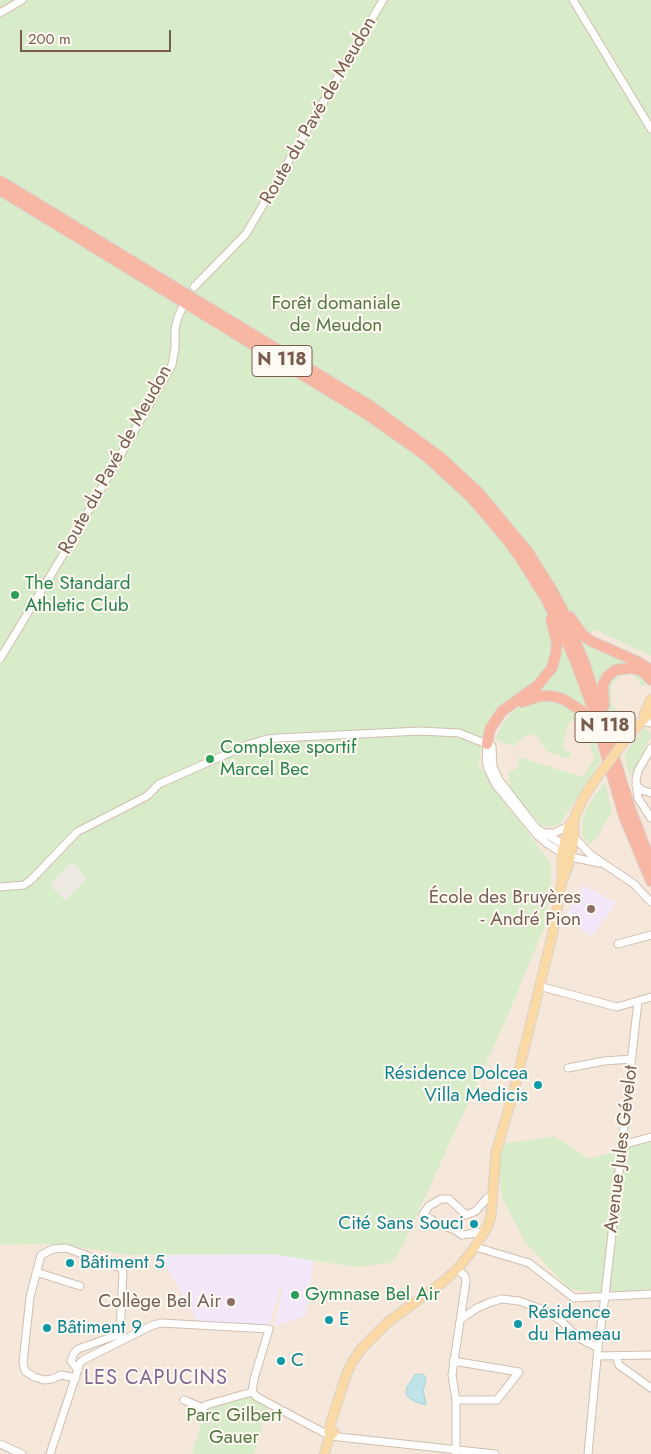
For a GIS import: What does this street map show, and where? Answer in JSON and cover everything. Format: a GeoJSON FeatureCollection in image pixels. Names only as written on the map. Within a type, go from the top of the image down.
{"type":"FeatureCollection","features":[{"type":"Feature","properties":{"kind":"highway","name":"N 118"},"geometry":{"type":"LineString","coordinates":[[0,181],[348,392],[416,437],[453,469],[493,508],[528,552],[585,665],[631,811],[651,863]]}},
{"type":"Feature","properties":{"kind":"highway","name":"N 118"},"geometry":{"type":"LineString","coordinates":[[0,190],[328,389],[410,444],[461,487],[487,516],[549,595],[593,709],[624,816],[651,881]]}},
{"type":"Feature","properties":{"kind":"highway"},"geometry":{"type":"LineString","coordinates":[[489,745],[490,728],[502,711],[541,683],[554,664],[556,633],[546,608],[549,595],[562,600],[574,624],[586,638],[603,648],[638,662],[651,665]]}},
{"type":"Feature","properties":{"kind":"highway"},"geometry":{"type":"LineString","coordinates":[[638,662],[651,670]]}},
{"type":"Feature","properties":{"kind":"highway"},"geometry":{"type":"LineString","coordinates":[[602,714],[604,705],[602,698],[603,685],[612,672],[632,668],[642,671],[651,680]]}},
{"type":"Feature","properties":{"kind":"highway"},"geometry":{"type":"LineString","coordinates":[[489,745],[499,723],[509,710],[534,697],[552,696],[567,701],[582,711],[590,721],[601,750],[606,756]]}},
{"type":"Feature","properties":{"kind":"main road"},"geometry":{"type":"LineString","coordinates":[[641,721],[651,699]]}},
{"type":"Feature","properties":{"kind":"main road"},"geometry":{"type":"LineString","coordinates":[[324,1454],[326,1434],[348,1374],[362,1348],[399,1313],[448,1277],[479,1246],[491,1216],[495,1161],[553,932],[571,823],[593,783],[629,735],[651,712]]}},
{"type":"Feature","properties":{"kind":"main road"},"geometry":{"type":"LineString","coordinates":[[567,851],[574,837],[571,823]]}},
{"type":"Feature","properties":{"kind":"main road"},"geometry":{"type":"LineString","coordinates":[[326,1434],[333,1433],[353,1371],[366,1352],[382,1334],[407,1312],[446,1286],[460,1272],[490,1230],[494,1218],[495,1161]]}},
{"type":"Feature","properties":{"kind":"street"},"geometry":{"type":"LineString","coordinates":[[0,13],[22,0]]}},
{"type":"Feature","properties":{"kind":"street","name":"Route du Pavé de Meudon"},"geometry":{"type":"LineString","coordinates":[[194,287],[246,234],[383,0]]}},
{"type":"Feature","properties":{"kind":"street"},"geometry":{"type":"LineString","coordinates":[[572,0],[651,129]]}},
{"type":"Feature","properties":{"kind":"street","name":"Route du Pavé de Meudon"},"geometry":{"type":"LineString","coordinates":[[0,659],[69,545],[172,365],[175,348],[175,329],[183,306]]}},
{"type":"Feature","properties":{"kind":"street"},"geometry":{"type":"LineString","coordinates":[[641,721],[651,723]]}},
{"type":"Feature","properties":{"kind":"street"},"geometry":{"type":"LineString","coordinates":[[0,887],[24,885],[77,832],[147,796],[159,784],[255,742],[278,738],[435,731],[459,733],[489,745]]}},
{"type":"Feature","properties":{"kind":"street"},"geometry":{"type":"LineString","coordinates":[[489,745],[493,767],[499,780],[530,822],[567,851],[590,855]]}},
{"type":"Feature","properties":{"kind":"street"},"geometry":{"type":"LineString","coordinates":[[489,745],[486,761],[496,785],[537,835],[546,843],[604,864]]}},
{"type":"Feature","properties":{"kind":"street"},"geometry":{"type":"LineString","coordinates":[[651,748],[636,775],[636,784],[646,795],[646,808],[651,818]]}},
{"type":"Feature","properties":{"kind":"street"},"geometry":{"type":"LineString","coordinates":[[543,833],[554,833],[571,823]]}},
{"type":"Feature","properties":{"kind":"street"},"geometry":{"type":"LineString","coordinates":[[574,837],[590,855],[634,884],[651,902]]}},
{"type":"Feature","properties":{"kind":"street"},"geometry":{"type":"LineString","coordinates":[[618,944],[651,935]]}},
{"type":"Feature","properties":{"kind":"street"},"geometry":{"type":"LineString","coordinates":[[539,986],[617,1007],[651,997]]}},
{"type":"Feature","properties":{"kind":"street","name":"Avenue Jules Gévelot"},"geometry":{"type":"LineString","coordinates":[[588,1454],[597,1352],[638,1001]]}},
{"type":"Feature","properties":{"kind":"street"},"geometry":{"type":"LineString","coordinates":[[568,1068],[632,1058]]}},
{"type":"Feature","properties":{"kind":"street"},"geometry":{"type":"LineString","coordinates":[[622,1145],[651,1136]]}},
{"type":"Feature","properties":{"kind":"street"},"geometry":{"type":"LineString","coordinates":[[484,1234],[482,1232],[462,1235],[455,1230],[438,1224],[423,1214],[429,1206],[440,1199],[449,1199],[466,1214],[476,1211],[487,1198]]}},
{"type":"Feature","properties":{"kind":"street"},"geometry":{"type":"LineString","coordinates":[[479,1246],[529,1263],[574,1298],[651,1294]]}},
{"type":"Feature","properties":{"kind":"street"},"geometry":{"type":"LineString","coordinates":[[66,1248],[121,1268],[123,1272],[120,1334],[74,1352],[71,1361],[77,1374],[61,1375],[44,1380],[34,1377],[25,1371],[23,1364],[30,1297],[36,1272],[41,1255],[53,1249],[66,1248]]}},
{"type":"Feature","properties":{"kind":"street"},"geometry":{"type":"LineString","coordinates":[[36,1272],[80,1286]]}},
{"type":"Feature","properties":{"kind":"street"},"geometry":{"type":"LineString","coordinates":[[456,1452],[456,1400],[452,1375],[466,1281],[465,1276],[460,1272]]}},
{"type":"Feature","properties":{"kind":"street"},"geometry":{"type":"LineString","coordinates":[[461,1320],[477,1308],[491,1302],[502,1299],[519,1301],[544,1310],[560,1320],[597,1352],[616,1356],[651,1355]]}},
{"type":"Feature","properties":{"kind":"street"},"geometry":{"type":"LineString","coordinates":[[50,1454],[80,1363],[86,1357],[153,1325],[270,1329],[254,1379],[252,1392]]}},
{"type":"Feature","properties":{"kind":"street"},"geometry":{"type":"LineString","coordinates":[[616,1356],[620,1365],[651,1388]]}},
{"type":"Feature","properties":{"kind":"street"},"geometry":{"type":"LineString","coordinates":[[453,1361],[519,1372],[497,1400],[456,1400]]}},
{"type":"Feature","properties":{"kind":"street"},"geometry":{"type":"LineString","coordinates":[[252,1392],[257,1397],[326,1434],[456,1452],[495,1454]]}},
{"type":"Feature","properties":{"kind":"street"},"geometry":{"type":"LineString","coordinates":[[184,1400],[203,1408],[206,1405],[252,1392]]}},
{"type":"Feature","properties":{"kind":"street"},"geometry":{"type":"LineString","coordinates":[[0,1444],[22,1454]]}},
{"type":"Feature","properties":{"kind":"shaded area"},"geometry":{"type":"Polygon","coordinates":[[[596,630],[651,656],[651,1454],[0,1454],[0,1245],[59,1244],[130,1255],[272,1254],[355,1267],[398,1256],[416,1216],[459,1096],[471,1096],[502,1029],[546,924],[552,865],[477,764],[489,717],[596,630]]]}},
{"type":"Feature","properties":{"kind":"shaded area"},"geometry":{"type":"Polygon","coordinates":[[[72,863],[88,879],[66,901],[50,885],[72,863]]]}},
{"type":"Feature","properties":{"kind":"shaded area","name":"École des Bruyères - André Pion"},"geometry":{"type":"Polygon","coordinates":[[[583,885],[616,903],[592,936],[565,919],[583,885]]]}},
{"type":"Feature","properties":{"kind":"shaded area","name":"Collège Bel Air"},"geometry":{"type":"Polygon","coordinates":[[[272,1254],[314,1260],[305,1316],[274,1326],[283,1289],[280,1288],[269,1327],[199,1323],[160,1255],[272,1254]]]}},
{"type":"Feature","properties":{"kind":"green space","name":"Forêt domaniale de Meudon"},"geometry":{"type":"Polygon","coordinates":[[[0,0],[651,0],[651,656],[595,630],[585,639],[637,665],[617,666],[600,693],[592,672],[592,719],[575,702],[528,696],[556,662],[489,717],[478,764],[552,865],[546,924],[502,1029],[398,1256],[391,1263],[355,1267],[272,1254],[127,1255],[59,1244],[0,1245],[0,0]],[[72,863],[50,885],[66,901],[87,878],[72,863]]]}},
{"type":"Feature","properties":{"kind":"green space"},"geometry":{"type":"Polygon","coordinates":[[[634,673],[646,685],[642,686],[636,677],[631,674],[622,674],[611,685],[612,706],[623,715],[629,716],[629,721],[616,739],[607,705],[606,687],[617,674],[634,673]]]}},
{"type":"Feature","properties":{"kind":"green space"},"geometry":{"type":"Polygon","coordinates":[[[550,700],[576,711],[590,728],[601,760],[560,824],[552,827],[540,825],[511,790],[508,772],[519,765],[518,757],[583,777],[594,759],[588,736],[579,719],[569,722],[562,748],[570,752],[570,756],[567,758],[547,752],[538,738],[531,734],[524,737],[514,746],[498,741],[496,736],[504,722],[516,709],[529,702],[550,700]]]}},
{"type":"Feature","properties":{"kind":"green space"},"geometry":{"type":"Polygon","coordinates":[[[643,729],[650,730],[651,736],[630,778],[624,755],[643,729]]]}},
{"type":"Feature","properties":{"kind":"green space"},"geometry":{"type":"Polygon","coordinates":[[[605,782],[612,812],[598,836],[589,845],[582,834],[583,818],[588,806],[605,782]]]}},
{"type":"Feature","properties":{"kind":"green space"},"geometry":{"type":"Polygon","coordinates":[[[554,1136],[589,1159],[651,1140],[651,1291],[602,1293],[569,1289],[525,1242],[501,1196],[499,1162],[503,1141],[511,1143],[554,1136]]]}},
{"type":"Feature","properties":{"kind":"green space","name":"Parc Gilbert Gauer"},"geometry":{"type":"Polygon","coordinates":[[[250,1397],[268,1406],[254,1454],[192,1454],[206,1407],[250,1397]]]}},
{"type":"Feature","properties":{"kind":"water"},"geometry":{"type":"Polygon","coordinates":[[[422,1374],[425,1376],[426,1381],[423,1390],[425,1405],[414,1401],[406,1393],[407,1387],[415,1375],[422,1374]]]}},
{"type":"Feature","properties":{"kind":"place","name":"The Standard Athletic Club"},"geometry":{"type":"Point","coordinates":[15,595]}},
{"type":"Feature","properties":{"kind":"place","name":"Complexe sportif Marcel Bec"},"geometry":{"type":"Point","coordinates":[210,759]}},
{"type":"Feature","properties":{"kind":"place","name":"École des Bruyères - André Pion"},"geometry":{"type":"Point","coordinates":[591,909]}},
{"type":"Feature","properties":{"kind":"place","name":"Résidence Dolcea Villa Medicis"},"geometry":{"type":"Point","coordinates":[538,1085]}},
{"type":"Feature","properties":{"kind":"place","name":"Cité Sans Souci"},"geometry":{"type":"Point","coordinates":[474,1224]}},
{"type":"Feature","properties":{"kind":"place","name":"Bâtiment 5"},"geometry":{"type":"Point","coordinates":[70,1263]}},
{"type":"Feature","properties":{"kind":"place","name":"Gymnase Bel Air"},"geometry":{"type":"Point","coordinates":[295,1295]}},
{"type":"Feature","properties":{"kind":"place","name":"Collège Bel Air"},"geometry":{"type":"Point","coordinates":[231,1302]}},
{"type":"Feature","properties":{"kind":"place","name":"E"},"geometry":{"type":"Point","coordinates":[329,1320]}},
{"type":"Feature","properties":{"kind":"place","name":"Résidence du Hameau"},"geometry":{"type":"Point","coordinates":[518,1324]}},
{"type":"Feature","properties":{"kind":"place","name":"Bâtiment 9"},"geometry":{"type":"Point","coordinates":[47,1328]}},
{"type":"Feature","properties":{"kind":"place","name":"C"},"geometry":{"type":"Point","coordinates":[281,1361]}},
{"type":"Feature","properties":{"kind":"district","name":"LES CAPUCINS"},"geometry":{"type":"Point","coordinates":[156,1379]}}]}
